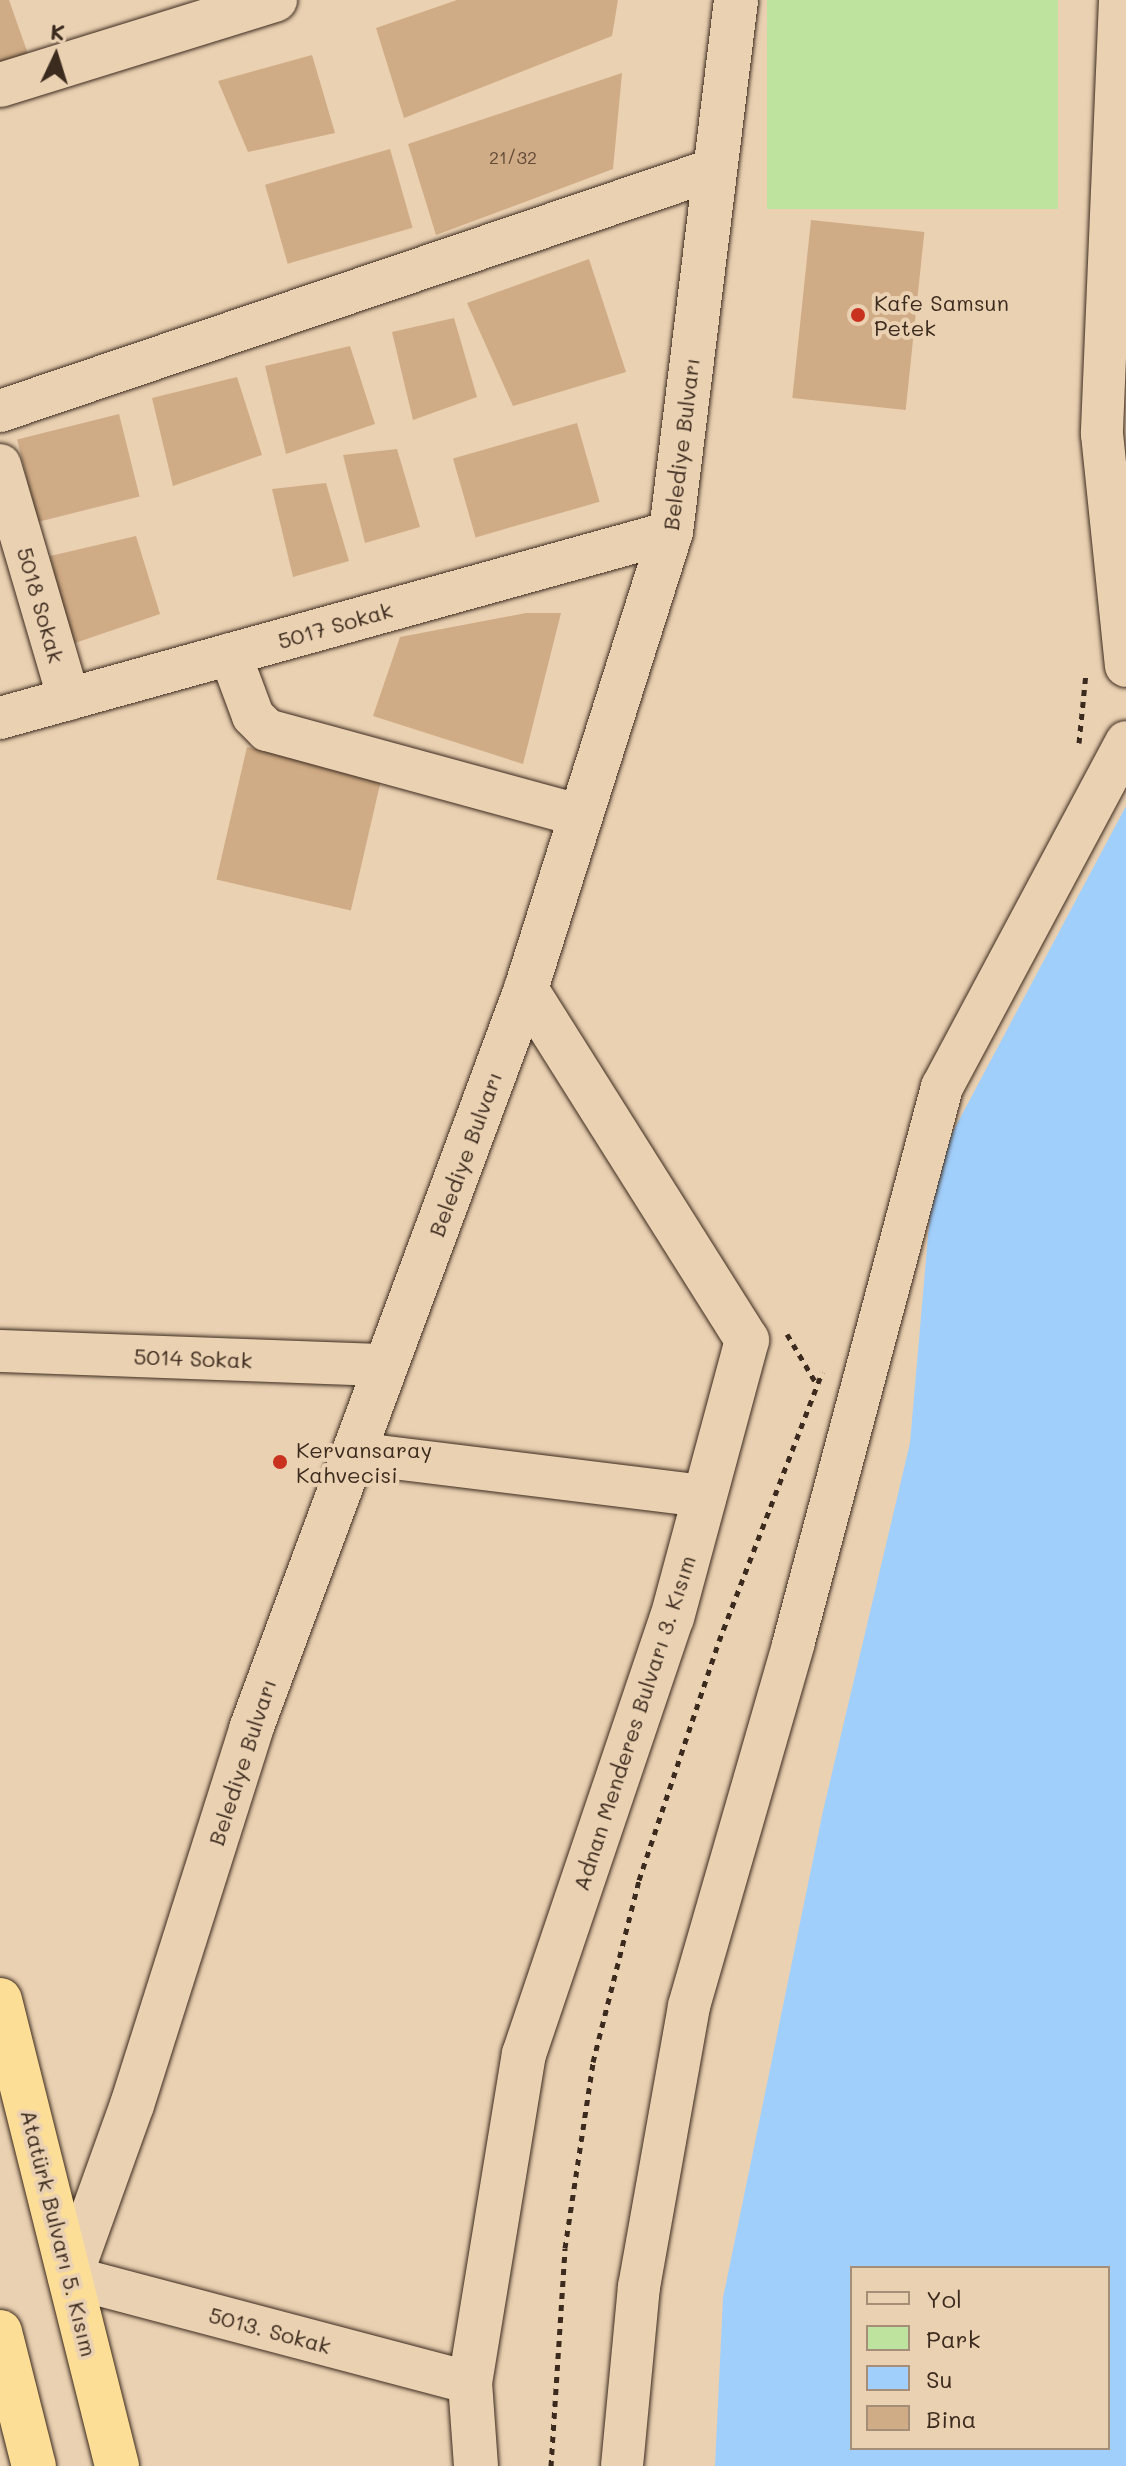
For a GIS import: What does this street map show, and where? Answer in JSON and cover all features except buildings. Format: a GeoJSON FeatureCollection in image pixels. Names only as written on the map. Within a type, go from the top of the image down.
{"type":"FeatureCollection","features":[{"type":"Feature","properties":{"kind":"highway","name":"Atatürk Bulvarı 5. Kısım"},"geometry":{"type":"LineString","coordinates":[[0,2000],[117,2466]]}},
{"type":"Feature","properties":{"kind":"highway"},"geometry":{"type":"LineString","coordinates":[[2,2346],[34,2466]]}},
{"type":"Feature","properties":{"kind":"street"},"geometry":{"type":"LineString","coordinates":[[0,85],[275,0]]}},
{"type":"Feature","properties":{"kind":"street","name":"Belediye Bulvarı"},"geometry":{"type":"LineString","coordinates":[[70,2277],[132,2105],[251,1729],[526,989],[671,532],[736,0]]}},
{"type":"Feature","properties":{"kind":"street"},"geometry":{"type":"LineString","coordinates":[[1120,0],[1102,434],[1126,666]]}},
{"type":"Feature","properties":{"kind":"street"},"geometry":{"type":"LineString","coordinates":[[0,411],[715,169]]}},
{"type":"Feature","properties":{"kind":"street","name":"5018 Sokak"},"geometry":{"type":"LineString","coordinates":[[0,465],[69,699]]}},
{"type":"Feature","properties":{"kind":"street","name":"5017 Sokak"},"geometry":{"type":"LineString","coordinates":[[0,718],[671,532]]}},
{"type":"Feature","properties":{"kind":"street"},"geometry":{"type":"LineString","coordinates":[[230,654],[253,716],[267,730],[581,816]]}},
{"type":"Feature","properties":{"kind":"street"},"geometry":{"type":"LineString","coordinates":[[622,2466],[639,2287],[689,2006],[793,1645],[942,1087],[1126,742]]}},
{"type":"Feature","properties":{"kind":"street","name":"Adnan Menderes Bulvarı 3. Kısım"},"geometry":{"type":"LineString","coordinates":[[476,2466],[470,2383],[524,2054],[672,1618],[747,1340],[526,989]]}},
{"type":"Feature","properties":{"kind":"street","name":"5014 Sokak"},"geometry":{"type":"LineString","coordinates":[[0,1351],[386,1365]]}},
{"type":"Feature","properties":{"kind":"street"},"geometry":{"type":"LineString","coordinates":[[353,1453],[705,1496]]}},
{"type":"Feature","properties":{"kind":"street","name":"5013. Sokak"},"geometry":{"type":"LineString","coordinates":[[70,2277],[470,2383]]}},
{"type":"Feature","properties":{"kind":"path"},"geometry":{"type":"LineString","coordinates":[[551,2466],[565,2248],[593,2062],[644,1865],[719,1641],[829,1356]]}},
{"type":"Feature","properties":{"kind":"green space"},"geometry":{"type":"Polygon","coordinates":[[[767,0],[1058,0],[1058,209],[767,209],[767,0]]]}},
{"type":"Feature","properties":{"kind":"water"},"geometry":{"type":"Polygon","coordinates":[[[1126,806],[1126,2466],[715,2466],[723,2298],[823,1811],[910,1443],[934,1167],[1126,806]]]}},
{"type":"Feature","properties":{"kind":"place","name":"Kafe Samsun Petek"},"geometry":{"type":"Point","coordinates":[858,315]}},
{"type":"Feature","properties":{"kind":"place","name":"Kervansaray Kahvecisi"},"geometry":{"type":"Point","coordinates":[280,1462]}}]}
